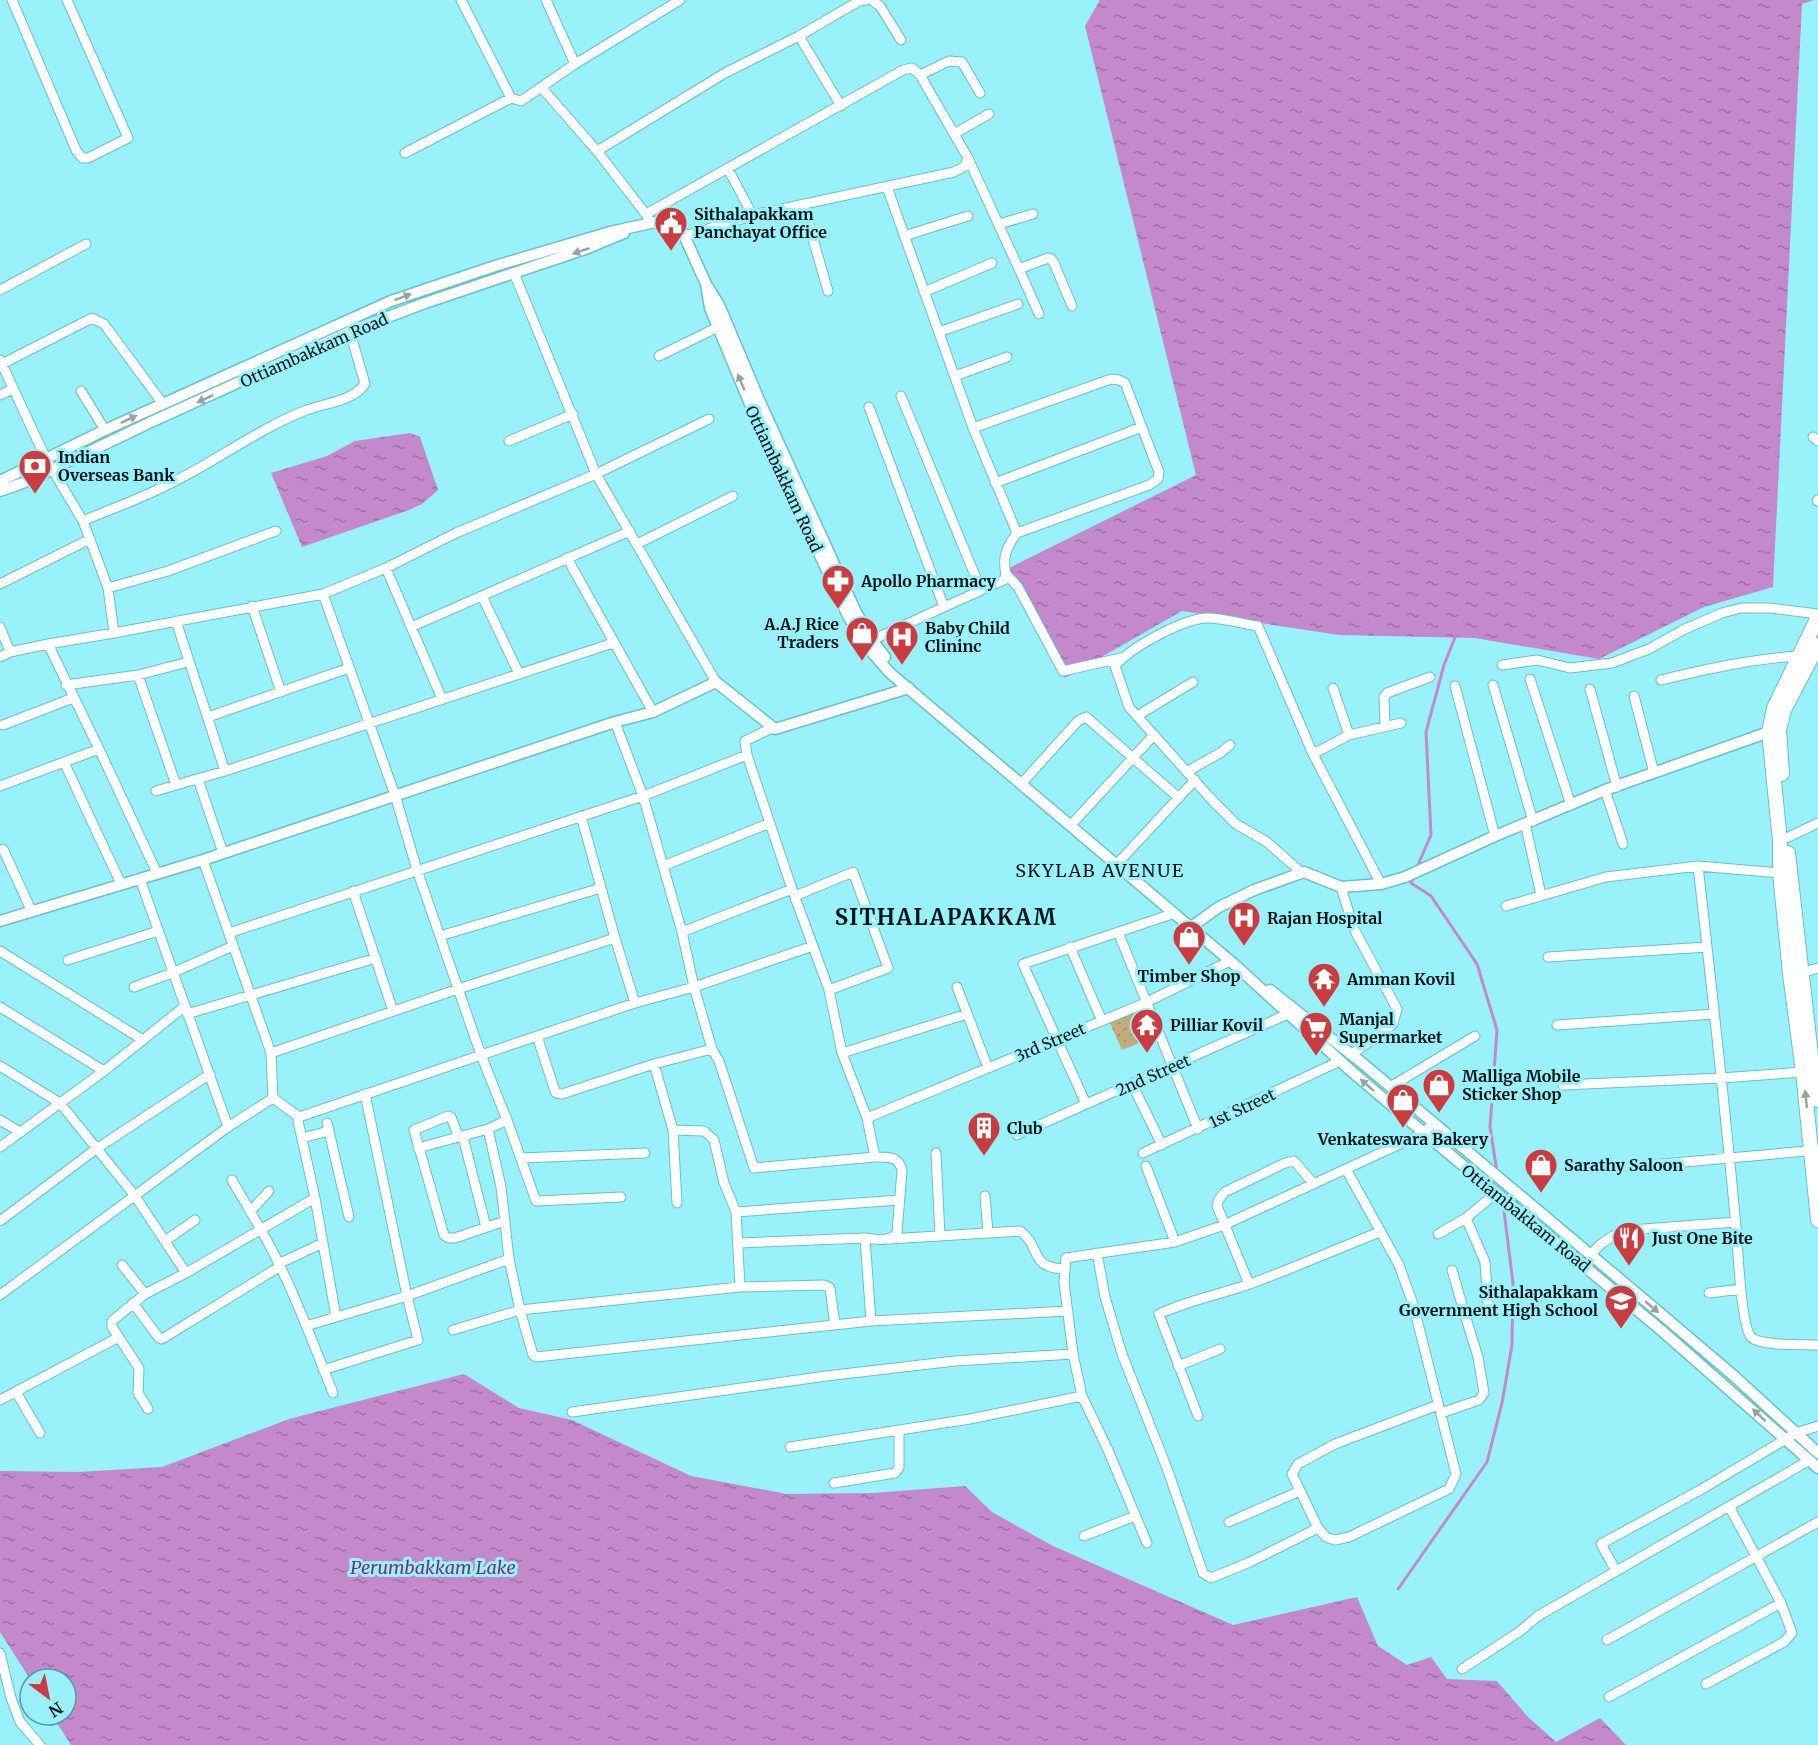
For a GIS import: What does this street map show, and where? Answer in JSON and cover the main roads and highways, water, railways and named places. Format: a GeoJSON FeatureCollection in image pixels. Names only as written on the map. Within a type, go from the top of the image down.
{"type":"FeatureCollection","features":[{"type":"Feature","properties":{"kind":"main road"},"geometry":{"type":"LineString","coordinates":[[1818,616],[1774,708],[1769,732],[1818,1100]]}},
{"type":"Feature","properties":{"kind":"main road"},"geometry":{"type":"LineString","coordinates":[[1818,645],[1784,710],[1779,730],[1784,840],[1780,873],[1790,974],[1814,1151],[1818,1220]]}},
{"type":"Feature","properties":{"kind":"water"},"geometry":{"type":"Polygon","coordinates":[[[1100,0],[1814,0],[1802,4],[1773,587],[1704,607],[1599,659],[1475,638],[1339,635],[1182,611],[1065,678],[1009,568],[1196,475],[1085,26],[1100,0]]]}},
{"type":"Feature","properties":{"kind":"water"},"geometry":{"type":"Polygon","coordinates":[[[410,433],[420,437],[438,490],[422,504],[409,510],[302,547],[271,473],[327,456],[355,441],[410,433]]]}},
{"type":"Feature","properties":{"kind":"water","name":"Perumbakkam Lake"},"geometry":{"type":"Polygon","coordinates":[[[464,1374],[519,1408],[572,1420],[691,1476],[787,1494],[873,1493],[965,1486],[992,1512],[1053,1546],[1233,1625],[1357,1597],[1378,1646],[1407,1665],[1431,1657],[1447,1679],[1497,1681],[1527,1716],[1556,1742],[1600,1718],[1626,1745],[71,1745],[60,1727],[78,1727],[78,1667],[22,1667],[0,1632],[0,1471],[78,1472],[162,1467],[289,1419],[464,1374]]]}},
{"type":"Feature","properties":{"kind":"waterway"},"geometry":{"type":"LineString","coordinates":[[1417,867],[1431,835],[1426,732],[1444,665],[1456,635]]}},
{"type":"Feature","properties":{"kind":"waterway"},"geometry":{"type":"LineString","coordinates":[[1414,876],[1411,883],[1431,896],[1477,964],[1497,1030],[1490,1127],[1497,1172]]}},
{"type":"Feature","properties":{"kind":"waterway"},"geometry":{"type":"LineString","coordinates":[[1398,1589],[1487,1462],[1502,1403],[1512,1345],[1513,1283],[1503,1203]]}},
{"type":"Feature","properties":{"kind":"place","name":"Sithalapakkam Panchayat Office"},"geometry":{"type":"Point","coordinates":[671,252]}},
{"type":"Feature","properties":{"kind":"place","name":"Indian Overseas Bank"},"geometry":{"type":"Point","coordinates":[35,495]}},
{"type":"Feature","properties":{"kind":"place","name":"Apollo Pharmacy"},"geometry":{"type":"Point","coordinates":[838,610]}},
{"type":"Feature","properties":{"kind":"place","name":"A.A.J Rice Traders"},"geometry":{"type":"Point","coordinates":[862,662]}},
{"type":"Feature","properties":{"kind":"place","name":"Baby Child Clininc"},"geometry":{"type":"Point","coordinates":[902,666]}},
{"type":"Feature","properties":{"kind":"place","name":"Rajan Hospital"},"geometry":{"type":"Point","coordinates":[1244,947]}},
{"type":"Feature","properties":{"kind":"place","name":"Timber Shop"},"geometry":{"type":"Point","coordinates":[1189,966]}},
{"type":"Feature","properties":{"kind":"place","name":"Amman Kovil"},"geometry":{"type":"Point","coordinates":[1324,1008]}},
{"type":"Feature","properties":{"kind":"place","name":"Pilliar Kovil"},"geometry":{"type":"Point","coordinates":[1147,1054]}},
{"type":"Feature","properties":{"kind":"place","name":"Manjal Supermarket"},"geometry":{"type":"Point","coordinates":[1316,1057]}},
{"type":"Feature","properties":{"kind":"place","name":"Malliga Mobile Sticker Shop"},"geometry":{"type":"Point","coordinates":[1439,1114]}},
{"type":"Feature","properties":{"kind":"place","name":"Venkateswara Bakery"},"geometry":{"type":"Point","coordinates":[1403,1129]}},
{"type":"Feature","properties":{"kind":"place","name":"Club"},"geometry":{"type":"Point","coordinates":[984,1157]}},
{"type":"Feature","properties":{"kind":"place","name":"Sarathy Saloon"},"geometry":{"type":"Point","coordinates":[1541,1194]}},
{"type":"Feature","properties":{"kind":"place","name":"Just One Bite"},"geometry":{"type":"Point","coordinates":[1629,1267]}},
{"type":"Feature","properties":{"kind":"place","name":"Sithalapakkam Government High School"},"geometry":{"type":"Point","coordinates":[1621,1330]}},
{"type":"Feature","properties":{"kind":"district","name":"SKYLAB AVENUE"},"geometry":{"type":"Point","coordinates":[1100,870]}},
{"type":"Feature","properties":{"kind":"district","name":"SITHALAPAKKAM"},"geometry":{"type":"Point","coordinates":[946,917]}}]}
